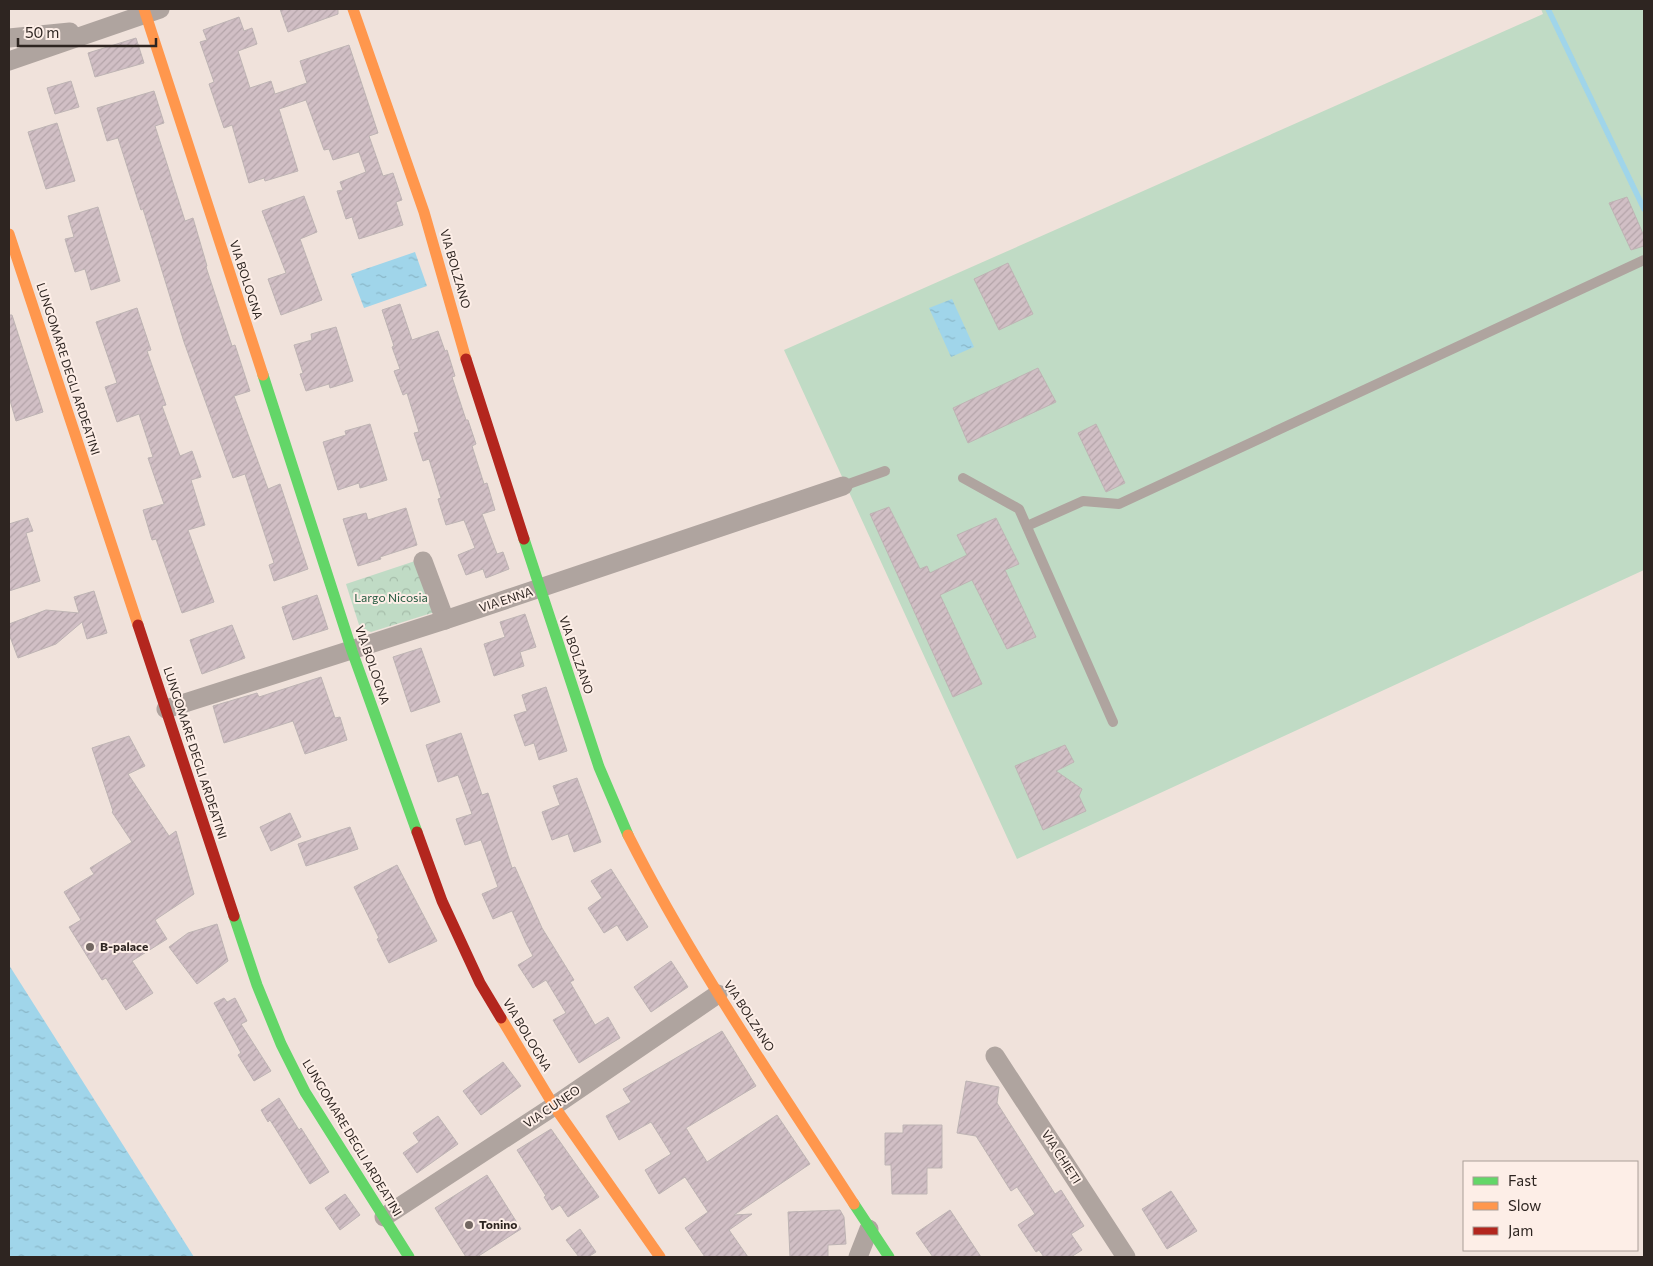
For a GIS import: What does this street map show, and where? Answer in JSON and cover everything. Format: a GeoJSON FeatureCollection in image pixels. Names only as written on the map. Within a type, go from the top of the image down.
{"type":"FeatureCollection","features":[{"type":"Feature","properties":{"kind":"street","name":"VIA BOLZANO"},"geometry":{"type":"LineString","coordinates":[[354,9],[424,212],[474,386],[539,589],[599,767],[626,832],[655,889],[718,994],[889,1257]]}},
{"type":"Feature","properties":{"kind":"street"},"geometry":{"type":"LineString","coordinates":[[9,61],[150,10]]}},
{"type":"Feature","properties":{"kind":"street","name":"VIA BOLOGNA"},"geometry":{"type":"LineString","coordinates":[[150,10],[352,651],[451,923],[487,996],[554,1106],[660,1257]]}},
{"type":"Feature","properties":{"kind":"street"},"geometry":{"type":"LineString","coordinates":[[9,38],[101,29]]}},
{"type":"Feature","properties":{"kind":"street","name":"LUNGOMARE DEGLI ARDEATINI"},"geometry":{"type":"LineString","coordinates":[[9,234],[251,966],[281,1044],[313,1105],[409,1257]]}},
{"type":"Feature","properties":{"kind":"street","name":"VIA ENNA"},"geometry":{"type":"LineString","coordinates":[[166,708],[352,651],[843,486]]}},
{"type":"Feature","properties":{"kind":"street"},"geometry":{"type":"LineString","coordinates":[[423,561],[445,620]]}},
{"type":"Feature","properties":{"kind":"street","name":"VIA CUNEO"},"geometry":{"type":"LineString","coordinates":[[384,1218],[554,1106],[718,994]]}},
{"type":"Feature","properties":{"kind":"street","name":"VIA CHIETI"},"geometry":{"type":"LineString","coordinates":[[995,1056],[1119,1255]]}},
{"type":"Feature","properties":{"kind":"street"},"geometry":{"type":"LineString","coordinates":[[858,1257],[870,1229]]}},
{"type":"Feature","properties":{"kind":"lane"},"geometry":{"type":"LineString","coordinates":[[1027,526],[1083,501],[1119,504],[1644,260]]}},
{"type":"Feature","properties":{"kind":"lane"},"geometry":{"type":"LineString","coordinates":[[843,486],[885,472]]}},
{"type":"Feature","properties":{"kind":"lane"},"geometry":{"type":"LineString","coordinates":[[963,478],[1019,509],[1113,722]]}},
{"type":"Feature","properties":{"kind":"green space"},"geometry":{"type":"Polygon","coordinates":[[[1541,9],[1644,9],[1644,570],[1017,859],[784,350],[1543,14],[1541,9]]]}},
{"type":"Feature","properties":{"kind":"green space","name":"Largo Nicosia"},"geometry":{"type":"Polygon","coordinates":[[[418,560],[435,612],[371,632],[360,628],[346,584],[418,560]]]}},
{"type":"Feature","properties":{"kind":"water"},"geometry":{"type":"Polygon","coordinates":[[[415,252],[427,286],[364,308],[351,274],[415,252]]]}},
{"type":"Feature","properties":{"kind":"water"},"geometry":{"type":"Polygon","coordinates":[[[952,299],[974,347],[951,357],[929,308],[952,299]]]}},
{"type":"Feature","properties":{"kind":"water"},"geometry":{"type":"Polygon","coordinates":[[[9,965],[194,1257],[9,1257],[9,965]]]}},
{"type":"Feature","properties":{"kind":"building"},"geometry":{"type":"Polygon","coordinates":[[[280,9],[338,9],[338,14],[288,32],[280,9]]]}},
{"type":"Feature","properties":{"kind":"building"},"geometry":{"type":"Polygon","coordinates":[[[239,17],[244,31],[252,28],[257,44],[238,51],[250,88],[271,81],[275,94],[307,83],[300,61],[349,45],[378,133],[369,136],[383,176],[393,173],[402,200],[396,202],[403,225],[359,239],[352,217],[346,219],[337,191],[343,190],[340,182],[366,172],[359,152],[333,160],[329,149],[324,150],[306,100],[279,109],[298,171],[265,181],[264,178],[249,183],[232,125],[224,128],[209,84],[214,82],[200,42],[207,40],[203,30],[239,17]]]}},
{"type":"Feature","properties":{"kind":"building"},"geometry":{"type":"Polygon","coordinates":[[[136,38],[144,63],[95,77],[88,53],[136,38]]]}},
{"type":"Feature","properties":{"kind":"building"},"geometry":{"type":"Polygon","coordinates":[[[71,81],[79,107],[55,114],[47,88],[71,81]]]}},
{"type":"Feature","properties":{"kind":"building"},"geometry":{"type":"Polygon","coordinates":[[[154,91],[164,123],[155,126],[185,221],[193,218],[206,267],[232,346],[235,345],[250,391],[234,396],[268,489],[280,484],[308,569],[274,581],[269,565],[274,563],[245,474],[233,478],[184,342],[143,209],[141,210],[118,138],[107,141],[97,108],[154,91]]]}},
{"type":"Feature","properties":{"kind":"building"},"geometry":{"type":"Polygon","coordinates":[[[57,123],[75,181],[46,189],[28,132],[57,123]]]}},
{"type":"Feature","properties":{"kind":"building"},"geometry":{"type":"Polygon","coordinates":[[[304,196],[317,232],[300,239],[322,300],[281,315],[268,279],[286,273],[262,211],[304,196]]]}},
{"type":"Feature","properties":{"kind":"building"},"geometry":{"type":"Polygon","coordinates":[[[1627,197],[1644,236],[1644,246],[1631,250],[1609,203],[1627,197]]]}},
{"type":"Feature","properties":{"kind":"building"},"geometry":{"type":"Polygon","coordinates":[[[98,207],[120,281],[91,290],[85,269],[75,272],[65,239],[74,237],[68,216],[98,207]]]}},
{"type":"Feature","properties":{"kind":"building"},"geometry":{"type":"Polygon","coordinates":[[[1008,263],[1033,314],[999,330],[974,279],[1008,263]]]}},
{"type":"Feature","properties":{"kind":"building"},"geometry":{"type":"Polygon","coordinates":[[[400,304],[412,340],[438,331],[445,351],[447,350],[455,376],[452,377],[476,444],[472,446],[484,484],[487,483],[495,510],[482,514],[497,554],[503,552],[509,569],[486,578],[483,569],[466,575],[458,555],[475,548],[464,520],[446,525],[438,499],[441,498],[429,459],[423,461],[414,433],[419,432],[407,393],[403,395],[394,371],[400,369],[382,310],[400,304]]]}},
{"type":"Feature","properties":{"kind":"building"},"geometry":{"type":"Polygon","coordinates":[[[137,308],[151,350],[147,351],[166,405],[162,406],[180,456],[192,451],[201,477],[191,480],[205,525],[188,530],[214,602],[182,613],[156,539],[152,540],[143,510],[164,504],[148,458],[153,457],[139,414],[117,422],[105,387],[117,383],[96,322],[137,308]]]}},
{"type":"Feature","properties":{"kind":"building"},"geometry":{"type":"Polygon","coordinates":[[[9,315],[12,315],[43,412],[16,421],[9,397],[9,315]]]}},
{"type":"Feature","properties":{"kind":"building"},"geometry":{"type":"Polygon","coordinates":[[[336,327],[353,381],[330,388],[329,384],[306,391],[300,374],[303,373],[294,345],[312,340],[311,334],[336,327]]]}},
{"type":"Feature","properties":{"kind":"building"},"geometry":{"type":"Polygon","coordinates":[[[1038,368],[1056,402],[968,443],[953,408],[1038,368]]]}},
{"type":"Feature","properties":{"kind":"building"},"geometry":{"type":"Polygon","coordinates":[[[370,424],[387,480],[360,488],[359,483],[338,490],[323,442],[346,435],[345,431],[370,424]]]}},
{"type":"Feature","properties":{"kind":"building"},"geometry":{"type":"Polygon","coordinates":[[[1096,424],[1125,483],[1106,492],[1078,433],[1096,424]]]}},
{"type":"Feature","properties":{"kind":"building"},"geometry":{"type":"Polygon","coordinates":[[[889,507],[920,569],[927,566],[930,573],[967,555],[957,535],[996,518],[1019,564],[1005,570],[1036,637],[1007,649],[972,580],[940,595],[982,684],[953,697],[870,514],[889,507]]]}},
{"type":"Feature","properties":{"kind":"building"},"geometry":{"type":"Polygon","coordinates":[[[406,508],[417,545],[358,566],[343,519],[366,513],[368,520],[406,508]]]}},
{"type":"Feature","properties":{"kind":"building"},"geometry":{"type":"Polygon","coordinates":[[[28,518],[33,531],[26,533],[40,581],[9,591],[9,524],[28,518]]]}},
{"type":"Feature","properties":{"kind":"building"},"geometry":{"type":"Polygon","coordinates":[[[94,591],[107,633],[87,639],[82,622],[56,644],[18,658],[9,634],[9,624],[46,610],[79,613],[74,597],[94,591]]]}},
{"type":"Feature","properties":{"kind":"building"},"geometry":{"type":"Polygon","coordinates":[[[317,595],[328,629],[293,640],[282,607],[317,595]]]}},
{"type":"Feature","properties":{"kind":"building"},"geometry":{"type":"Polygon","coordinates":[[[525,614],[536,647],[520,652],[524,666],[494,676],[484,644],[505,637],[500,622],[525,614]]]}},
{"type":"Feature","properties":{"kind":"building"},"geometry":{"type":"Polygon","coordinates":[[[232,625],[245,658],[202,674],[190,640],[232,625]]]}},
{"type":"Feature","properties":{"kind":"building"},"geometry":{"type":"Polygon","coordinates":[[[421,648],[440,702],[411,712],[393,657],[421,648]]]}},
{"type":"Feature","properties":{"kind":"building"},"geometry":{"type":"Polygon","coordinates":[[[321,677],[335,718],[340,717],[347,740],[305,754],[293,721],[224,743],[213,706],[257,693],[259,697],[321,677]]]}},
{"type":"Feature","properties":{"kind":"building"},"geometry":{"type":"Polygon","coordinates":[[[546,687],[567,751],[539,760],[534,743],[525,746],[514,715],[527,711],[522,695],[546,687]]]}},
{"type":"Feature","properties":{"kind":"building"},"geometry":{"type":"Polygon","coordinates":[[[461,733],[482,795],[488,793],[512,868],[515,867],[542,928],[574,980],[570,982],[595,1025],[608,1017],[620,1038],[579,1063],[553,1020],[566,1013],[546,980],[533,988],[518,965],[533,956],[512,911],[493,919],[482,894],[498,887],[481,840],[465,845],[456,819],[472,814],[458,775],[438,782],[426,745],[461,733]]]}},
{"type":"Feature","properties":{"kind":"building"},"geometry":{"type":"Polygon","coordinates":[[[129,736],[145,766],[128,774],[169,836],[176,831],[194,894],[155,920],[167,939],[132,961],[153,993],[126,1010],[106,978],[102,980],[69,927],[81,920],[64,892],[94,874],[90,868],[132,842],[112,812],[92,748],[129,736]]]}},
{"type":"Feature","properties":{"kind":"building"},"geometry":{"type":"Polygon","coordinates":[[[1065,745],[1074,762],[1056,771],[1082,789],[1079,796],[1086,811],[1043,830],[1015,766],[1065,745]]]}},
{"type":"Feature","properties":{"kind":"building"},"geometry":{"type":"Polygon","coordinates":[[[577,778],[601,842],[574,852],[568,834],[552,840],[542,812],[560,805],[553,786],[577,778]]]}},
{"type":"Feature","properties":{"kind":"building"},"geometry":{"type":"Polygon","coordinates":[[[290,813],[301,837],[271,851],[260,827],[290,813]]]}},
{"type":"Feature","properties":{"kind":"building"},"geometry":{"type":"Polygon","coordinates":[[[350,827],[358,849],[306,866],[298,844],[350,827]]]}},
{"type":"Feature","properties":{"kind":"building"},"geometry":{"type":"Polygon","coordinates":[[[397,865],[437,941],[389,963],[354,887],[397,865]]]}},
{"type":"Feature","properties":{"kind":"building"},"geometry":{"type":"Polygon","coordinates":[[[611,869],[648,927],[627,941],[617,925],[604,933],[588,908],[602,898],[591,881],[611,869]]]}},
{"type":"Feature","properties":{"kind":"building"},"geometry":{"type":"Polygon","coordinates":[[[217,924],[228,961],[197,984],[169,947],[188,933],[217,924]]]}},
{"type":"Feature","properties":{"kind":"building"},"geometry":{"type":"Polygon","coordinates":[[[671,961],[688,987],[651,1012],[634,987],[671,961]]]}},
{"type":"Feature","properties":{"kind":"building"},"geometry":{"type":"Polygon","coordinates":[[[224,998],[227,1002],[235,998],[247,1021],[241,1024],[271,1071],[254,1081],[238,1055],[241,1053],[214,1003],[224,998]]]}},
{"type":"Feature","properties":{"kind":"building"},"geometry":{"type":"Polygon","coordinates":[[[722,1031],[756,1086],[686,1128],[707,1162],[777,1115],[810,1164],[734,1215],[752,1214],[729,1230],[748,1257],[705,1257],[685,1228],[708,1212],[685,1177],[659,1194],[645,1170],[671,1154],[651,1122],[619,1140],[606,1116],[631,1102],[623,1089],[722,1031]]]}},
{"type":"Feature","properties":{"kind":"building"},"geometry":{"type":"Polygon","coordinates":[[[503,1062],[521,1086],[481,1115],[463,1091],[503,1062]]]}},
{"type":"Feature","properties":{"kind":"building"},"geometry":{"type":"Polygon","coordinates":[[[966,1081],[999,1087],[997,1103],[1055,1194],[1061,1190],[1084,1226],[1071,1234],[1082,1250],[1071,1257],[1044,1257],[1039,1250],[1036,1252],[1018,1225],[1035,1214],[1017,1187],[1011,1191],[976,1136],[957,1133],[966,1081]]]}},
{"type":"Feature","properties":{"kind":"building"},"geometry":{"type":"Polygon","coordinates":[[[279,1098],[329,1172],[310,1184],[270,1120],[268,1122],[261,1110],[279,1098]]]}},
{"type":"Feature","properties":{"kind":"building"},"geometry":{"type":"Polygon","coordinates":[[[438,1116],[458,1144],[417,1173],[403,1153],[419,1142],[413,1133],[438,1116]]]}},
{"type":"Feature","properties":{"kind":"building"},"geometry":{"type":"Polygon","coordinates":[[[903,1125],[942,1125],[942,1168],[927,1168],[927,1194],[892,1194],[891,1165],[885,1165],[885,1133],[903,1133],[903,1125]]]}},
{"type":"Feature","properties":{"kind":"building"},"geometry":{"type":"Polygon","coordinates":[[[551,1129],[599,1197],[568,1217],[560,1205],[552,1210],[544,1197],[546,1196],[517,1150],[551,1129]]]}},
{"type":"Feature","properties":{"kind":"building"},"geometry":{"type":"Polygon","coordinates":[[[487,1175],[521,1229],[477,1257],[466,1257],[435,1208],[487,1175]]]}},
{"type":"Feature","properties":{"kind":"building"},"geometry":{"type":"Polygon","coordinates":[[[1171,1191],[1197,1231],[1167,1249],[1142,1209],[1171,1191]]]}},
{"type":"Feature","properties":{"kind":"building"},"geometry":{"type":"Polygon","coordinates":[[[345,1194],[360,1215],[340,1230],[325,1208],[345,1194]]]}},
{"type":"Feature","properties":{"kind":"building"},"geometry":{"type":"Polygon","coordinates":[[[840,1210],[844,1217],[846,1244],[828,1245],[828,1257],[790,1257],[788,1212],[840,1210]]]}},
{"type":"Feature","properties":{"kind":"building"},"geometry":{"type":"Polygon","coordinates":[[[950,1210],[981,1257],[933,1257],[916,1233],[950,1210]]]}},
{"type":"Feature","properties":{"kind":"building"},"geometry":{"type":"Polygon","coordinates":[[[580,1229],[596,1252],[588,1257],[579,1257],[566,1240],[580,1229]]]}},
{"type":"Feature","properties":{"kind":"waterway"},"geometry":{"type":"LineString","coordinates":[[1548,9],[1644,209]]}},
{"type":"Feature","properties":{"kind":"traffic: fast"},"geometry":{"type":"LineString","coordinates":[[263,375],[352,651],[417,832]]}},
{"type":"Feature","properties":{"kind":"traffic: fast"},"geometry":{"type":"LineString","coordinates":[[524,539],[599,767],[628,835]]}},
{"type":"Feature","properties":{"kind":"traffic: fast"},"geometry":{"type":"LineString","coordinates":[[234,916],[257,985],[281,1044],[305,1092],[409,1257]]}},
{"type":"Feature","properties":{"kind":"traffic: fast"},"geometry":{"type":"LineString","coordinates":[[854,1204],[889,1257]]}},
{"type":"Feature","properties":{"kind":"traffic: slow"},"geometry":{"type":"LineString","coordinates":[[144,9],[263,375]]}},
{"type":"Feature","properties":{"kind":"traffic: slow"},"geometry":{"type":"LineString","coordinates":[[353,9],[424,212],[466,359]]}},
{"type":"Feature","properties":{"kind":"traffic: slow"},"geometry":{"type":"LineString","coordinates":[[9,234],[138,625]]}},
{"type":"Feature","properties":{"kind":"traffic: slow"},"geometry":{"type":"LineString","coordinates":[[628,835],[653,883],[708,977],[854,1204]]}},
{"type":"Feature","properties":{"kind":"traffic: slow"},"geometry":{"type":"LineString","coordinates":[[501,1018],[554,1106],[660,1257]]}},
{"type":"Feature","properties":{"kind":"traffic: jam"},"geometry":{"type":"LineString","coordinates":[[466,359],[524,539]]}},
{"type":"Feature","properties":{"kind":"traffic: jam"},"geometry":{"type":"LineString","coordinates":[[138,625],[234,916]]}},
{"type":"Feature","properties":{"kind":"traffic: jam"},"geometry":{"type":"LineString","coordinates":[[417,832],[442,901],[480,983],[501,1018]]}},
{"type":"Feature","properties":{"kind":"place","name":"B-palace"},"geometry":{"type":"Point","coordinates":[90,947]}},
{"type":"Feature","properties":{"kind":"place","name":"Tonino"},"geometry":{"type":"Point","coordinates":[469,1225]}}]}
